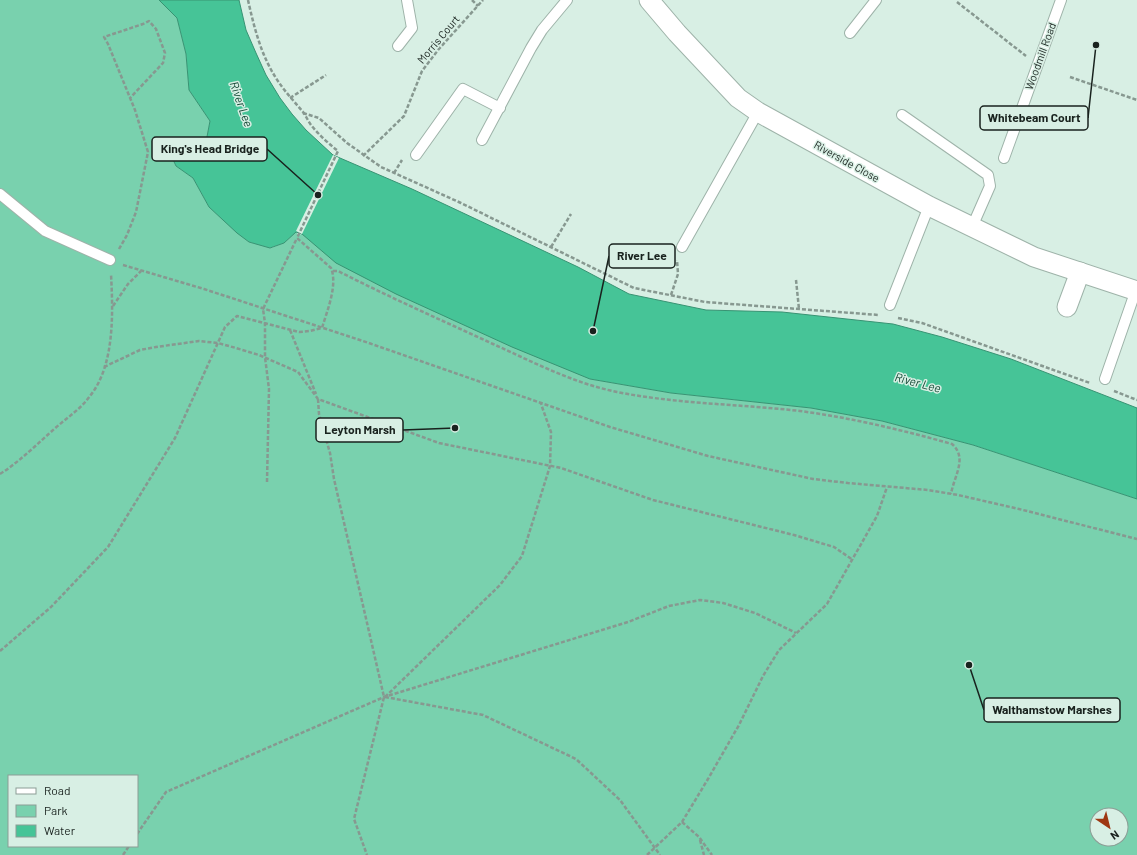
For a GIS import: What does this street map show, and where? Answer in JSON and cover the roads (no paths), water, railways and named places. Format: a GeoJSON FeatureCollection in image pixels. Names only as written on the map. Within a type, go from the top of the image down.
{"type":"FeatureCollection","features":[{"type":"Feature","properties":{"kind":"street","name":"Riverside Close"},"geometry":{"type":"LineString","coordinates":[[649,0],[677,33],[738,98],[758,112],[930,206],[1034,257],[1136,291]]}},
{"type":"Feature","properties":{"kind":"street"},"geometry":{"type":"LineString","coordinates":[[1067,307],[1080,272]]}},
{"type":"Feature","properties":{"kind":"lane"},"geometry":{"type":"LineString","coordinates":[[398,46],[412,28],[407,0]]}},
{"type":"Feature","properties":{"kind":"lane"},"geometry":{"type":"LineString","coordinates":[[482,140],[539,36],[567,0]]}},
{"type":"Feature","properties":{"kind":"lane"},"geometry":{"type":"LineString","coordinates":[[850,33],[876,0]]}},
{"type":"Feature","properties":{"kind":"lane","name":"Woodmill Road"},"geometry":{"type":"LineString","coordinates":[[1004,158],[1061,0]]}},
{"type":"Feature","properties":{"kind":"lane"},"geometry":{"type":"LineString","coordinates":[[416,155],[463,89],[500,108]]}},
{"type":"Feature","properties":{"kind":"lane"},"geometry":{"type":"LineString","coordinates":[[682,247],[758,112]]}},
{"type":"Feature","properties":{"kind":"lane"},"geometry":{"type":"LineString","coordinates":[[902,115],[988,175],[990,186],[972,227]]}},
{"type":"Feature","properties":{"kind":"lane"},"geometry":{"type":"LineString","coordinates":[[0,194],[45,231],[112,260]]}},
{"type":"Feature","properties":{"kind":"lane"},"geometry":{"type":"LineString","coordinates":[[890,305],[930,206]]}},
{"type":"Feature","properties":{"kind":"lane"},"geometry":{"type":"LineString","coordinates":[[1105,380],[1136,291]]}},
{"type":"Feature","properties":{"kind":"water"},"geometry":{"type":"Polygon","coordinates":[[[159,0],[239,0],[246,30],[266,75],[292,114],[306,130],[333,155],[412,189],[578,267],[629,294],[706,310],[782,312],[893,324],[942,337],[1011,359],[1137,408],[1137,499],[973,445],[882,421],[811,408],[671,393],[590,379],[512,347],[396,294],[336,263],[302,234],[296,232],[284,243],[270,248],[249,242],[209,207],[193,178],[176,166],[169,151],[186,143],[206,142],[210,121],[189,90],[186,54],[177,18],[159,0]]]}},
{"type":"Feature","properties":{"kind":"place","name":"Whitebeam Court"},"geometry":{"type":"Point","coordinates":[1096,45]}},
{"type":"Feature","properties":{"kind":"place","name":"King's Head Bridge"},"geometry":{"type":"Point","coordinates":[318,195]}},
{"type":"Feature","properties":{"kind":"place","name":"River Lee"},"geometry":{"type":"Point","coordinates":[593,331]}},
{"type":"Feature","properties":{"kind":"place","name":"Leyton Marsh"},"geometry":{"type":"Point","coordinates":[455,428]}},
{"type":"Feature","properties":{"kind":"place","name":"Walthamstow Marshes"},"geometry":{"type":"Point","coordinates":[969,665]}}]}
